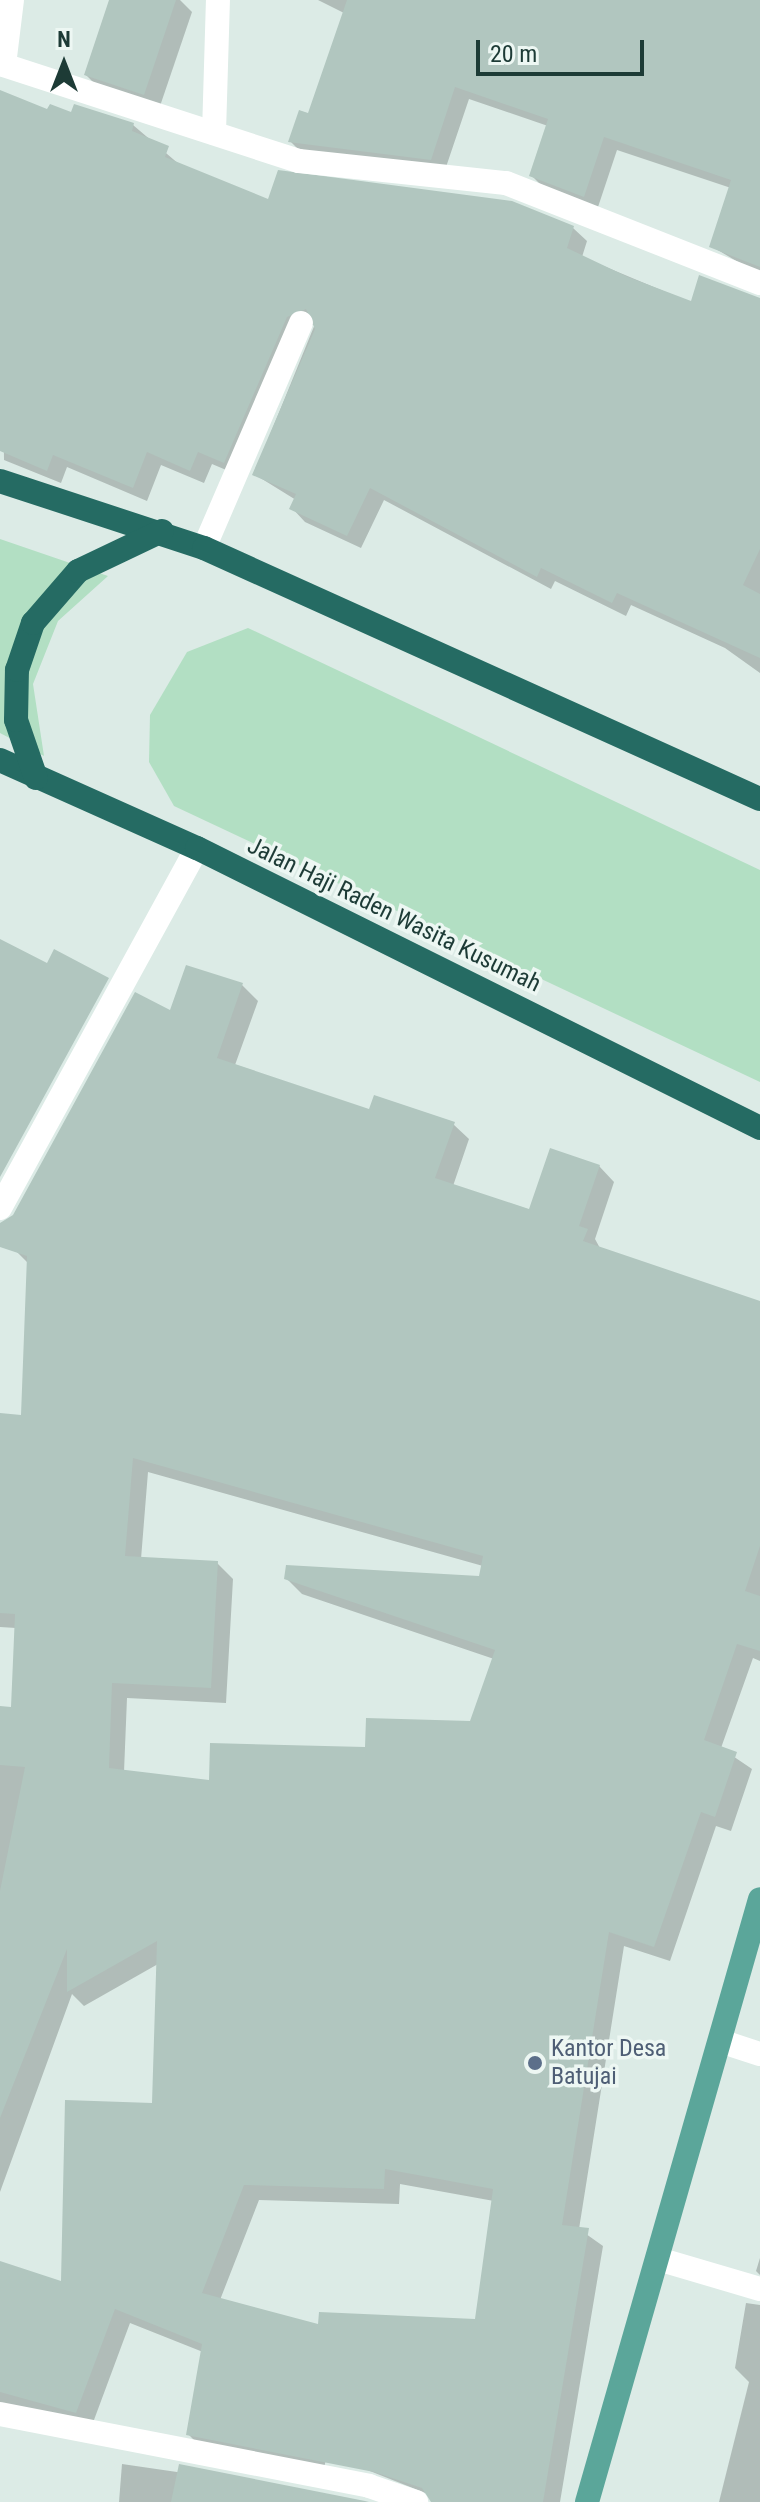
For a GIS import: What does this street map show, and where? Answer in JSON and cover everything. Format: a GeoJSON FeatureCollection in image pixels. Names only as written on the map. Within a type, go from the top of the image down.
{"type":"FeatureCollection","features":[{"type":"Feature","properties":{"kind":"highway"},"geometry":{"type":"LineString","coordinates":[[0,481],[162,531],[204,548],[760,799]]}},
{"type":"Feature","properties":{"kind":"highway"},"geometry":{"type":"LineString","coordinates":[[36,778],[16,720],[17,670],[33,623],[78,571],[162,531]]}},
{"type":"Feature","properties":{"kind":"highway","name":"Jalan Haji Raden Wasita Kusumah"},"geometry":{"type":"LineString","coordinates":[[0,760],[197,848],[760,1128]]}},
{"type":"Feature","properties":{"kind":"main road"},"geometry":{"type":"LineString","coordinates":[[587,2502],[760,1899]]}},
{"type":"Feature","properties":{"kind":"street"},"geometry":{"type":"LineString","coordinates":[[12,0],[2,64],[214,133],[336,168],[506,183],[760,283]]}},
{"type":"Feature","properties":{"kind":"street"},"geometry":{"type":"LineString","coordinates":[[214,133],[218,0]]}},
{"type":"Feature","properties":{"kind":"street"},"geometry":{"type":"LineString","coordinates":[[204,548],[301,323]]}},
{"type":"Feature","properties":{"kind":"street"},"geometry":{"type":"LineString","coordinates":[[0,1208],[197,848]]}},
{"type":"Feature","properties":{"kind":"street"},"geometry":{"type":"LineString","coordinates":[[720,2041],[760,2054]]}},
{"type":"Feature","properties":{"kind":"street"},"geometry":{"type":"LineString","coordinates":[[658,2259],[760,2289]]}},
{"type":"Feature","properties":{"kind":"street"},"geometry":{"type":"LineString","coordinates":[[0,2414],[369,2486],[416,2502]]}},
{"type":"Feature","properties":{"kind":"green space"},"geometry":{"type":"Polygon","coordinates":[[[0,539],[108,576],[58,621],[33,684],[44,756],[0,733],[0,539]]]}},
{"type":"Feature","properties":{"kind":"green space"},"geometry":{"type":"Polygon","coordinates":[[[248,628],[760,870],[760,1082],[174,806],[149,762],[150,715],[187,652],[248,628]]]}},
{"type":"Feature","properties":{"kind":"building"},"geometry":{"type":"Polygon","coordinates":[[[109,0],[176,0],[144,95],[84,75],[109,0]]]}},
{"type":"Feature","properties":{"kind":"building"},"geometry":{"type":"Polygon","coordinates":[[[347,0],[760,0],[760,267],[709,247],[731,180],[604,137],[584,197],[529,176],[548,119],[455,87],[431,160],[288,142],[299,110],[308,113],[347,0]]]}},
{"type":"Feature","properties":{"kind":"building"},"geometry":{"type":"Polygon","coordinates":[[[0,90],[47,109],[50,104],[71,112],[74,104],[134,123],[132,131],[169,146],[165,157],[268,199],[278,170],[512,201],[574,226],[567,248],[628,277],[691,301],[699,275],[760,298],[760,549],[743,585],[760,594],[760,658],[617,593],[612,603],[541,568],[537,577],[370,488],[347,536],[289,509],[296,494],[252,475],[315,329],[306,309],[287,317],[224,463],[198,452],[190,471],[147,452],[133,488],[53,455],[47,471],[0,451],[0,90]]]}},
{"type":"Feature","properties":{"kind":"building"},"geometry":{"type":"Polygon","coordinates":[[[0,939],[47,963],[54,949],[109,978],[0,1177],[0,939]]]}},
{"type":"Feature","properties":{"kind":"building"},"geometry":{"type":"Polygon","coordinates":[[[186,965],[243,983],[217,1058],[369,1109],[374,1095],[455,1122],[435,1178],[529,1209],[550,1148],[600,1165],[579,1226],[588,1229],[583,1241],[760,1301],[760,1546],[745,1591],[760,1596],[760,1651],[737,1644],[704,1740],[737,1752],[715,1817],[701,1812],[654,1947],[609,1932],[562,2225],[589,2228],[543,2502],[431,2502],[422,2488],[374,2472],[186,2435],[202,2344],[115,2309],[76,2413],[0,2392],[0,2261],[61,2281],[65,2100],[152,2103],[157,1941],[67,1992],[67,1949],[0,2118],[0,1891],[25,1767],[0,1765],[0,1706],[11,1707],[15,1614],[0,1613],[0,1413],[21,1415],[27,1256],[0,1247],[0,1223],[13,1215],[135,992],[170,1010],[186,965]],[[133,1458],[125,1556],[218,1561],[211,1688],[112,1683],[109,1768],[209,1780],[210,1743],[365,1747],[366,1718],[470,1721],[495,1650],[284,1579],[286,1565],[479,1576],[483,1556],[133,1458]],[[385,2169],[384,2189],[244,2185],[202,2293],[318,2324],[319,2312],[475,2319],[493,2189],[385,2169]]]}},
{"type":"Feature","properties":{"kind":"building"},"geometry":{"type":"Polygon","coordinates":[[[179,2464],[365,2501],[369,2502],[171,2502],[179,2464]]]}},
{"type":"Feature","properties":{"kind":"place","name":"Kantor Desa Batujai"},"geometry":{"type":"Point","coordinates":[535,2063]}}]}
